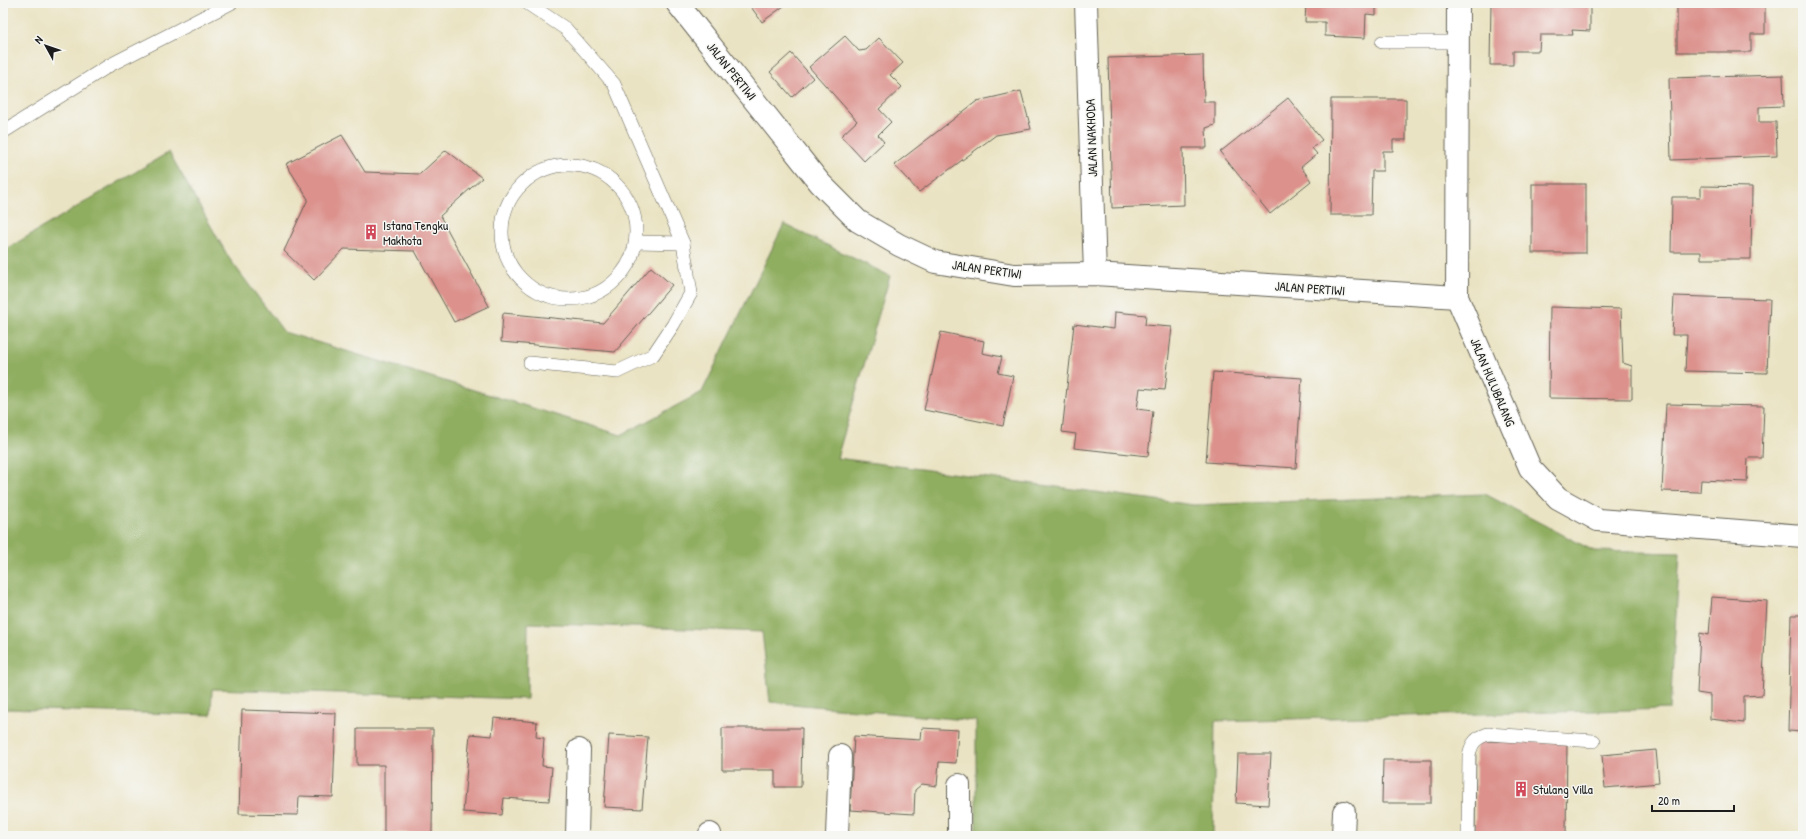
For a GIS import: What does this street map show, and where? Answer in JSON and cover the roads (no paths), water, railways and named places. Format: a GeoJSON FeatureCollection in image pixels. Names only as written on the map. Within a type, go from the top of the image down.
{"type":"FeatureCollection","features":[{"type":"Feature","properties":{"kind":"street","name":"JALAN PERTIWI"},"geometry":{"type":"LineString","coordinates":[[677,3],[820,183],[858,221],[899,246],[935,262],[1014,275],[1095,274],[1457,297]]}},
{"type":"Feature","properties":{"kind":"street","name":"JALAN NAKHODA"},"geometry":{"type":"LineString","coordinates":[[1086,3],[1095,274]]}},
{"type":"Feature","properties":{"kind":"street","name":"JALAN HULUBALANG"},"geometry":{"type":"LineString","coordinates":[[1458,3],[1457,297],[1530,468],[1558,498],[1598,520],[1803,536]]}},
{"type":"Feature","properties":{"kind":"street"},"geometry":{"type":"LineString","coordinates":[[577,836],[579,750]]}},
{"type":"Feature","properties":{"kind":"street"},"geometry":{"type":"LineString","coordinates":[[837,836],[840,756]]}},
{"type":"Feature","properties":{"kind":"street"},"geometry":{"type":"LineString","coordinates":[[959,785],[959,836]]}},
{"type":"Feature","properties":{"kind":"street"},"geometry":{"type":"LineString","coordinates":[[1343,836],[1344,812]]}},
{"type":"Feature","properties":{"kind":"lane"},"geometry":{"type":"LineString","coordinates":[[3,132],[110,65],[231,3]]}},
{"type":"Feature","properties":{"kind":"lane"},"geometry":{"type":"LineString","coordinates":[[527,3],[566,28],[614,84],[683,243],[691,293],[673,325],[653,355],[617,372],[530,363]]}},
{"type":"Feature","properties":{"kind":"lane"},"geometry":{"type":"LineString","coordinates":[[1382,42],[1458,42]]}},
{"type":"Feature","properties":{"kind":"lane"},"geometry":{"type":"LineString","coordinates":[[558,166],[579,166],[599,172],[616,184],[629,201],[635,221],[636,242],[628,264],[613,283],[594,295],[570,300],[547,297],[526,285],[511,268],[502,246],[502,223],[508,202],[521,185],[538,172],[558,166]]}},
{"type":"Feature","properties":{"kind":"lane"},"geometry":{"type":"LineString","coordinates":[[636,242],[683,243]]}},
{"type":"Feature","properties":{"kind":"lane"},"geometry":{"type":"LineString","coordinates":[[1468,836],[1469,755],[1471,745],[1479,737],[1488,734],[1503,738],[1594,741]]}},
{"type":"Feature","properties":{"kind":"place","name":"Istana Tengku Makhota"},"geometry":{"type":"Point","coordinates":[371,232]}},
{"type":"Feature","properties":{"kind":"place","name":"Stulang Villa"},"geometry":{"type":"Point","coordinates":[1521,789]}}]}
